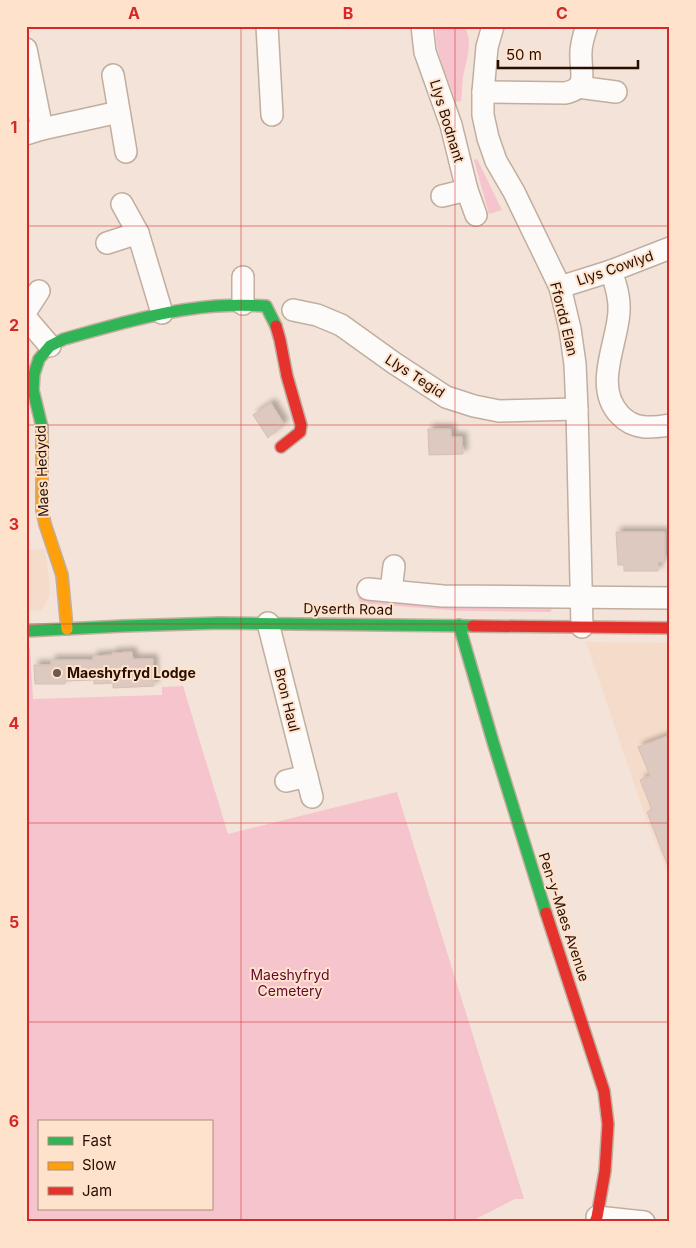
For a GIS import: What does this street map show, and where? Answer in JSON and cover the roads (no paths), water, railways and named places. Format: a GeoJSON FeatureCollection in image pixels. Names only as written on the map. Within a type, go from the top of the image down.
{"type":"FeatureCollection","features":[{"type":"Feature","properties":{"kind":"street"},"geometry":{"type":"LineString","coordinates":[[267,26],[272,115]]}},
{"type":"Feature","properties":{"kind":"street","name":"Llys Bodnant"},"geometry":{"type":"LineString","coordinates":[[422,26],[425,52],[451,125],[467,190],[476,215]]}},
{"type":"Feature","properties":{"kind":"street","name":"Ffordd Elan"},"geometry":{"type":"LineString","coordinates":[[493,26],[487,47],[483,92],[483,115],[488,138],[496,161],[514,192],[560,287],[570,329],[578,409],[582,627]]}},
{"type":"Feature","properties":{"kind":"street"},"geometry":{"type":"LineString","coordinates":[[483,92],[565,93],[574,91],[582,81],[583,75],[580,58],[587,26]]}},
{"type":"Feature","properties":{"kind":"street"},"geometry":{"type":"LineString","coordinates":[[26,49],[34,132],[119,112]]}},
{"type":"Feature","properties":{"kind":"street"},"geometry":{"type":"LineString","coordinates":[[113,75],[126,152]]}},
{"type":"Feature","properties":{"kind":"street"},"geometry":{"type":"LineString","coordinates":[[578,87],[616,92]]}},
{"type":"Feature","properties":{"kind":"street"},"geometry":{"type":"LineString","coordinates":[[442,196],[467,190]]}},
{"type":"Feature","properties":{"kind":"street"},"geometry":{"type":"LineString","coordinates":[[122,204],[138,234],[162,313]]}},
{"type":"Feature","properties":{"kind":"street"},"geometry":{"type":"LineString","coordinates":[[107,244],[138,234]]}},
{"type":"Feature","properties":{"kind":"street","name":"Llys Cowlyd"},"geometry":{"type":"LineString","coordinates":[[560,287],[611,271],[670,248]]}},
{"type":"Feature","properties":{"kind":"street"},"geometry":{"type":"LineString","coordinates":[[611,271],[619,301],[619,315],[607,382],[609,399],[616,411],[627,422],[642,427],[670,425]]}},
{"type":"Feature","properties":{"kind":"street"},"geometry":{"type":"LineString","coordinates":[[243,278],[243,304]]}},
{"type":"Feature","properties":{"kind":"street"},"geometry":{"type":"LineString","coordinates":[[26,311],[38,291]]}},
{"type":"Feature","properties":{"kind":"street"},"geometry":{"type":"LineString","coordinates":[[26,318],[50,346],[64,339],[162,313],[208,306],[243,304],[266,306],[278,330],[300,425],[300,432],[281,447]]}},
{"type":"Feature","properties":{"kind":"street","name":"Llys Tegid"},"geometry":{"type":"LineString","coordinates":[[293,310],[317,315],[346,316],[394,363],[446,397],[474,406],[499,411],[578,409]]}},
{"type":"Feature","properties":{"kind":"street","name":"Maes Hedydd"},"geometry":{"type":"LineString","coordinates":[[50,346],[40,359],[34,374],[33,390],[42,428],[42,510],[44,524],[62,575],[67,629]]}},
{"type":"Feature","properties":{"kind":"street"},"geometry":{"type":"LineString","coordinates":[[391,591],[394,566]]}},
{"type":"Feature","properties":{"kind":"street"},"geometry":{"type":"LineString","coordinates":[[368,589],[443,596],[670,598]]}},
{"type":"Feature","properties":{"kind":"street","name":"Dyserth Road"},"geometry":{"type":"LineString","coordinates":[[26,631],[220,623],[670,628]]}},
{"type":"Feature","properties":{"kind":"street","name":"Bron Haul"},"geometry":{"type":"LineString","coordinates":[[268,623],[312,797]]}},
{"type":"Feature","properties":{"kind":"street","name":"Pen-y-Maes Avenue"},"geometry":{"type":"LineString","coordinates":[[459,626],[477,690],[604,1091],[608,1124],[605,1171],[596,1219]]}},
{"type":"Feature","properties":{"kind":"street"},"geometry":{"type":"LineString","coordinates":[[286,781],[307,776]]}},
{"type":"Feature","properties":{"kind":"street"},"geometry":{"type":"LineString","coordinates":[[596,1219],[644,1222]]}},
{"type":"Feature","properties":{"kind":"place","name":"Maeshyfryd Lodge"},"geometry":{"type":"Point","coordinates":[57,673]}},
{"type":"Feature","properties":{"kind":"park label","name":"Maeshyfryd Cemetery"},"geometry":{"type":"Point","coordinates":[290,984]}}]}
